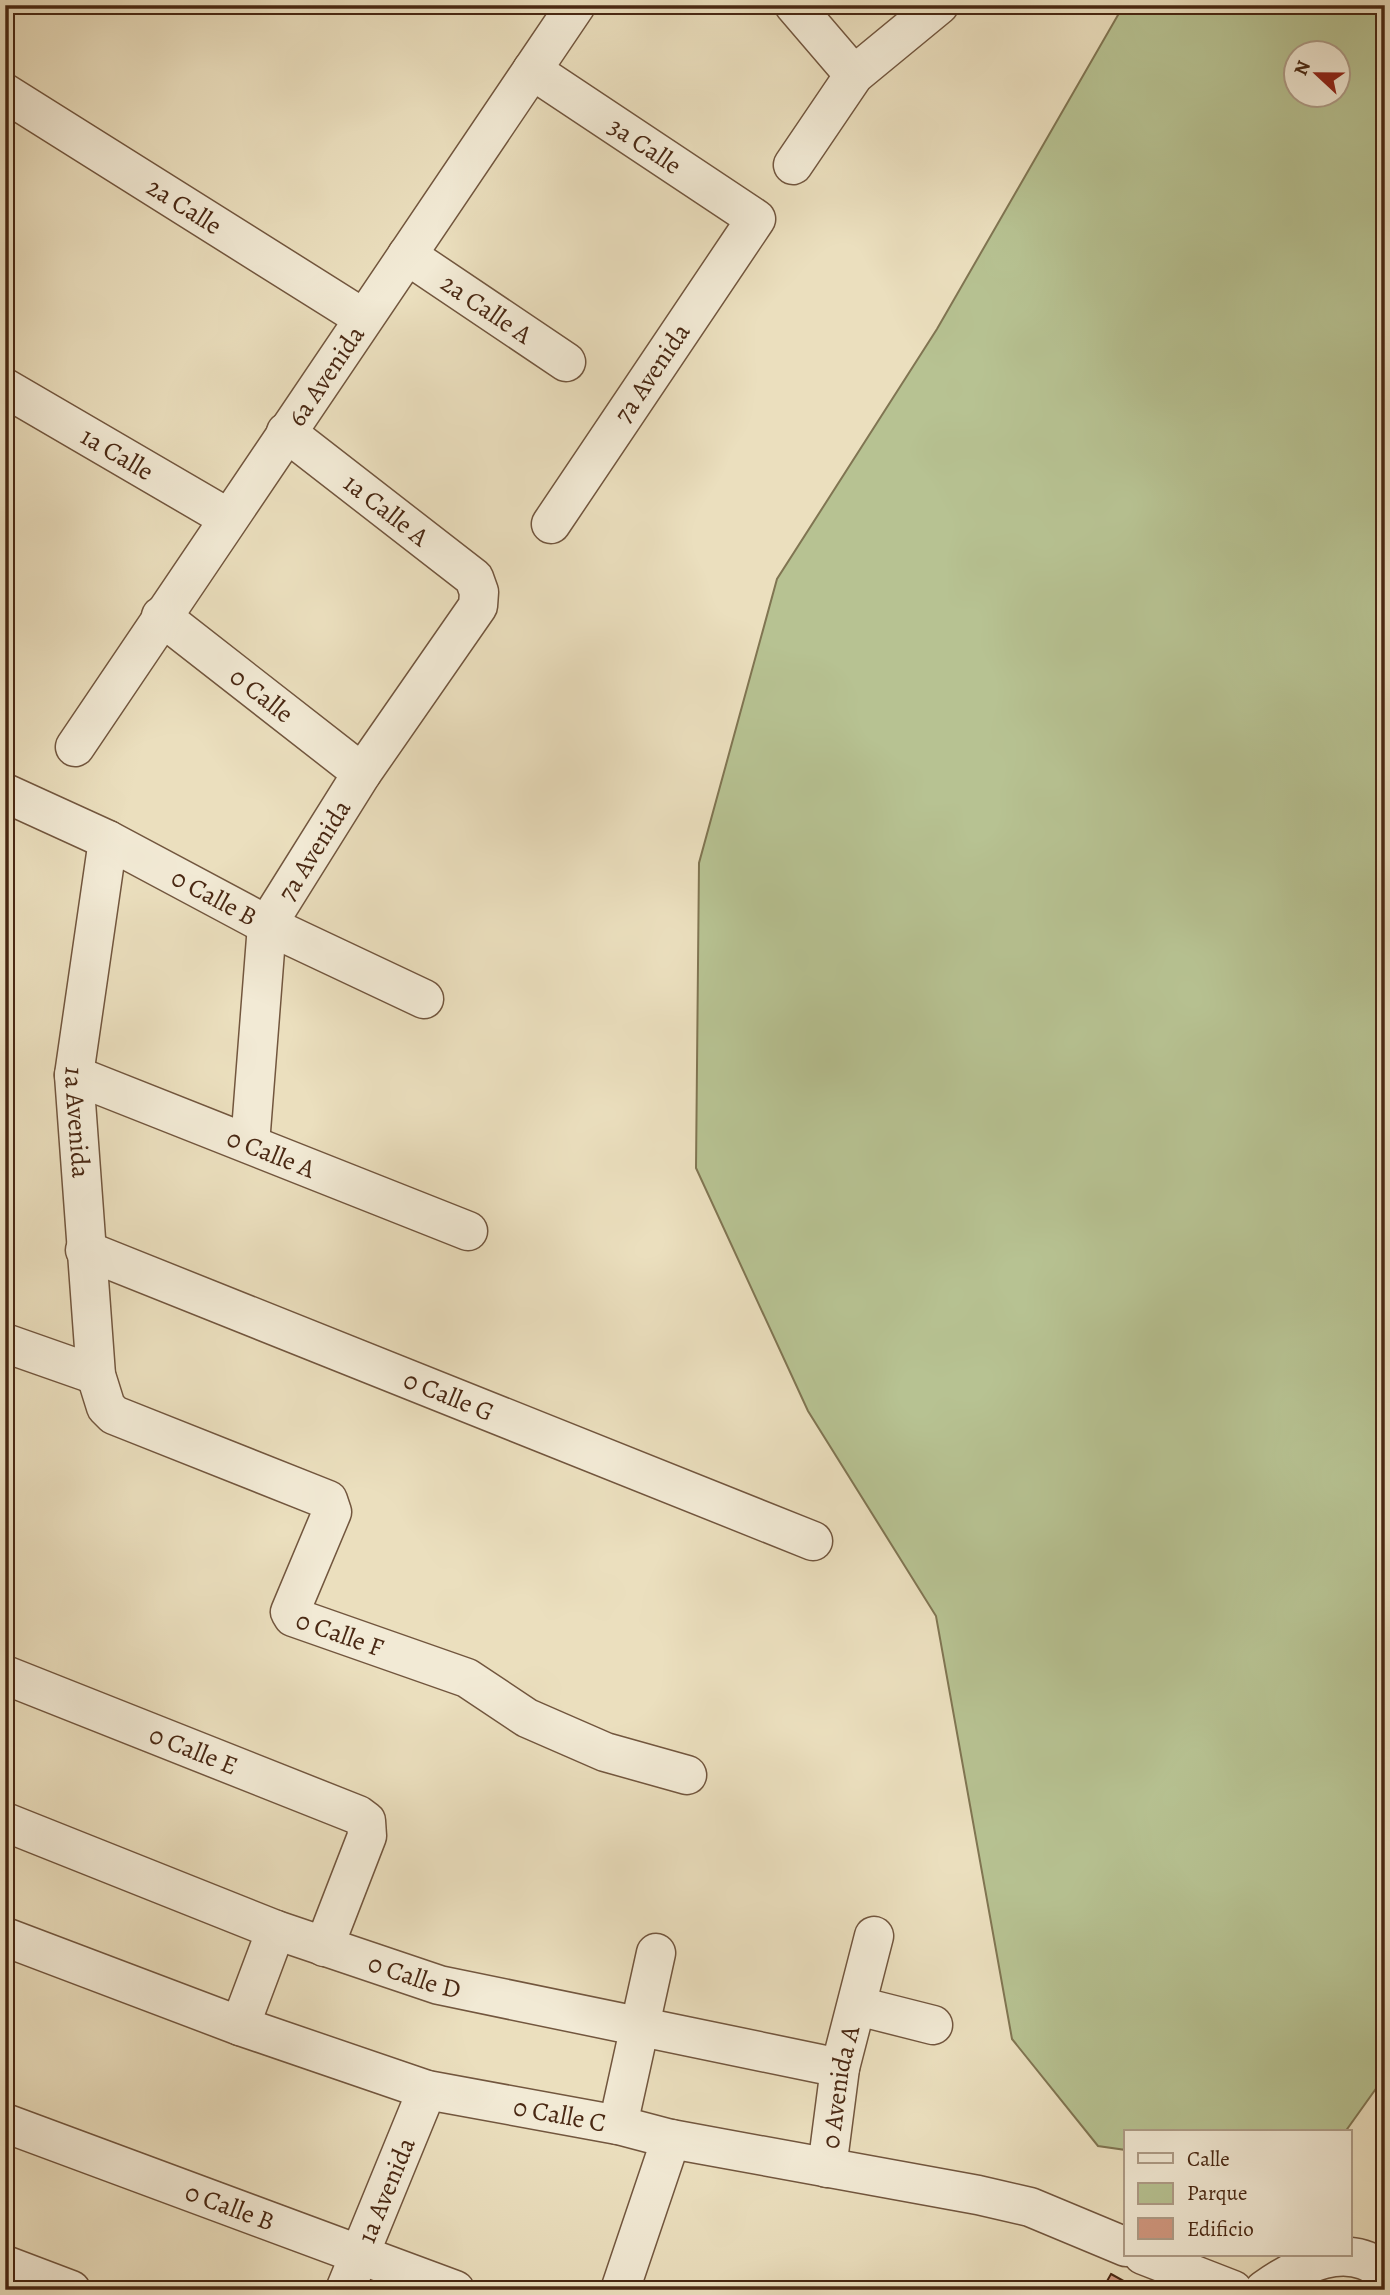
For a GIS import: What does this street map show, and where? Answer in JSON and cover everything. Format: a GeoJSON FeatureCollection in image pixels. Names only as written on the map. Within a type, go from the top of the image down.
{"type":"FeatureCollection","features":[{"type":"Feature","properties":{"kind":"street","name":"6a Avenida"},"geometry":{"type":"LineString","coordinates":[[75,747],[576,5]]}},
{"type":"Feature","properties":{"kind":"street"},"geometry":{"type":"LineString","coordinates":[[794,5],[854,75]]}},
{"type":"Feature","properties":{"kind":"street"},"geometry":{"type":"LineString","coordinates":[[793,164],[854,75],[939,5]]}},
{"type":"Feature","properties":{"kind":"street","name":"3a Calle"},"geometry":{"type":"LineString","coordinates":[[532,70],[754,215],[755,222]]}},
{"type":"Feature","properties":{"kind":"street","name":"2a Calle"},"geometry":{"type":"LineString","coordinates":[[5,93],[363,318]]}},
{"type":"Feature","properties":{"kind":"street","name":"7a Avenida"},"geometry":{"type":"LineString","coordinates":[[551,524],[755,222]]}},
{"type":"Feature","properties":{"kind":"street","name":"2a Calle A"},"geometry":{"type":"LineString","coordinates":[[407,255],[566,362]]}},
{"type":"Feature","properties":{"kind":"street","name":"1a Calle"},"geometry":{"type":"LineString","coordinates":[[5,388],[228,518]]}},
{"type":"Feature","properties":{"kind":"street","name":"1a Calle A"},"geometry":{"type":"LineString","coordinates":[[286,432],[474,578],[480,592]]}},
{"type":"Feature","properties":{"kind":"street","name":"7a Avenida"},"geometry":{"type":"LineString","coordinates":[[250,1144],[267,925],[362,773],[478,606],[480,592]]}},
{"type":"Feature","properties":{"kind":"street","name":"0 Calle"},"geometry":{"type":"LineString","coordinates":[[161,616],[362,773]]}},
{"type":"Feature","properties":{"kind":"street","name":"0 Calle B"},"geometry":{"type":"LineString","coordinates":[[5,793],[108,840],[267,925],[424,999]]}},
{"type":"Feature","properties":{"kind":"street","name":"1a Avenida"},"geometry":{"type":"LineString","coordinates":[[101,1391],[85,1250],[74,1075],[108,840]]}},
{"type":"Feature","properties":{"kind":"street","name":"0 Calle A"},"geometry":{"type":"LineString","coordinates":[[74,1075],[468,1231]]}},
{"type":"Feature","properties":{"kind":"street","name":"0 Calle G"},"geometry":{"type":"LineString","coordinates":[[85,1250],[813,1541]]}},
{"type":"Feature","properties":{"kind":"street","name":"0 Calle F"},"geometry":{"type":"LineString","coordinates":[[5,1343],[101,1391],[114,1415],[328,1500],[332,1512],[290,1612],[293,1617],[467,1678],[527,1718],[605,1752],[687,1775]]}},
{"type":"Feature","properties":{"kind":"street","name":"0 Calle E"},"geometry":{"type":"LineString","coordinates":[[5,1675],[358,1815],[366,1821],[367,1836],[324,1947]]}},
{"type":"Feature","properties":{"kind":"street","name":"0 Calle D"},"geometry":{"type":"LineString","coordinates":[[5,1822],[276,1930],[439,1985],[841,2068]]}},
{"type":"Feature","properties":{"kind":"street"},"geometry":{"type":"LineString","coordinates":[[240,2026],[276,1930]]}},
{"type":"Feature","properties":{"kind":"street","name":"0 Avenida A"},"geometry":{"type":"LineString","coordinates":[[827,2168],[841,2068],[874,1936]]}},
{"type":"Feature","properties":{"kind":"street","name":"0 Calle C"},"geometry":{"type":"LineString","coordinates":[[5,1937],[240,2026],[428,2090],[1030,2207],[1124,2246]]}},
{"type":"Feature","properties":{"kind":"street"},"geometry":{"type":"LineString","coordinates":[[618,2125],[637,2028],[656,1953]]}},
{"type":"Feature","properties":{"kind":"street"},"geometry":{"type":"LineString","coordinates":[[858,2006],[933,2025]]}},
{"type":"Feature","properties":{"kind":"street","name":"1a Avenida"},"geometry":{"type":"LineString","coordinates":[[345,2290],[428,2090]]}},
{"type":"Feature","properties":{"kind":"street","name":"0 Calle B"},"geometry":{"type":"LineString","coordinates":[[5,2123],[455,2290]]}},
{"type":"Feature","properties":{"kind":"street"},"geometry":{"type":"LineString","coordinates":[[620,2290],[671,2139]]}},
{"type":"Feature","properties":{"kind":"street"},"geometry":{"type":"LineString","coordinates":[[1146,2256],[1233,2290]]}},
{"type":"Feature","properties":{"kind":"street"},"geometry":{"type":"LineString","coordinates":[[1264,2290],[1298,2266],[1333,2256]]}},
{"type":"Feature","properties":{"kind":"street"},"geometry":{"type":"LineString","coordinates":[[1340,2256],[1377,2266]]}},
{"type":"Feature","properties":{"kind":"street"},"geometry":{"type":"LineString","coordinates":[[5,2265],[71,2290]]}},
{"type":"Feature","properties":{"kind":"green space"},"geometry":{"type":"Polygon","coordinates":[[[1118,5],[1385,5],[1385,2076],[1346,2130],[1124,2130],[1124,2150],[1098,2146],[1012,2039],[936,1616],[808,1411],[696,1168],[699,863],[777,579],[937,329],[1118,15],[1118,5]]]}},
{"type":"Feature","properties":{"kind":"building"},"geometry":{"type":"Polygon","coordinates":[[[1111,2274],[1140,2290],[1102,2290],[1111,2274]]]}}]}
